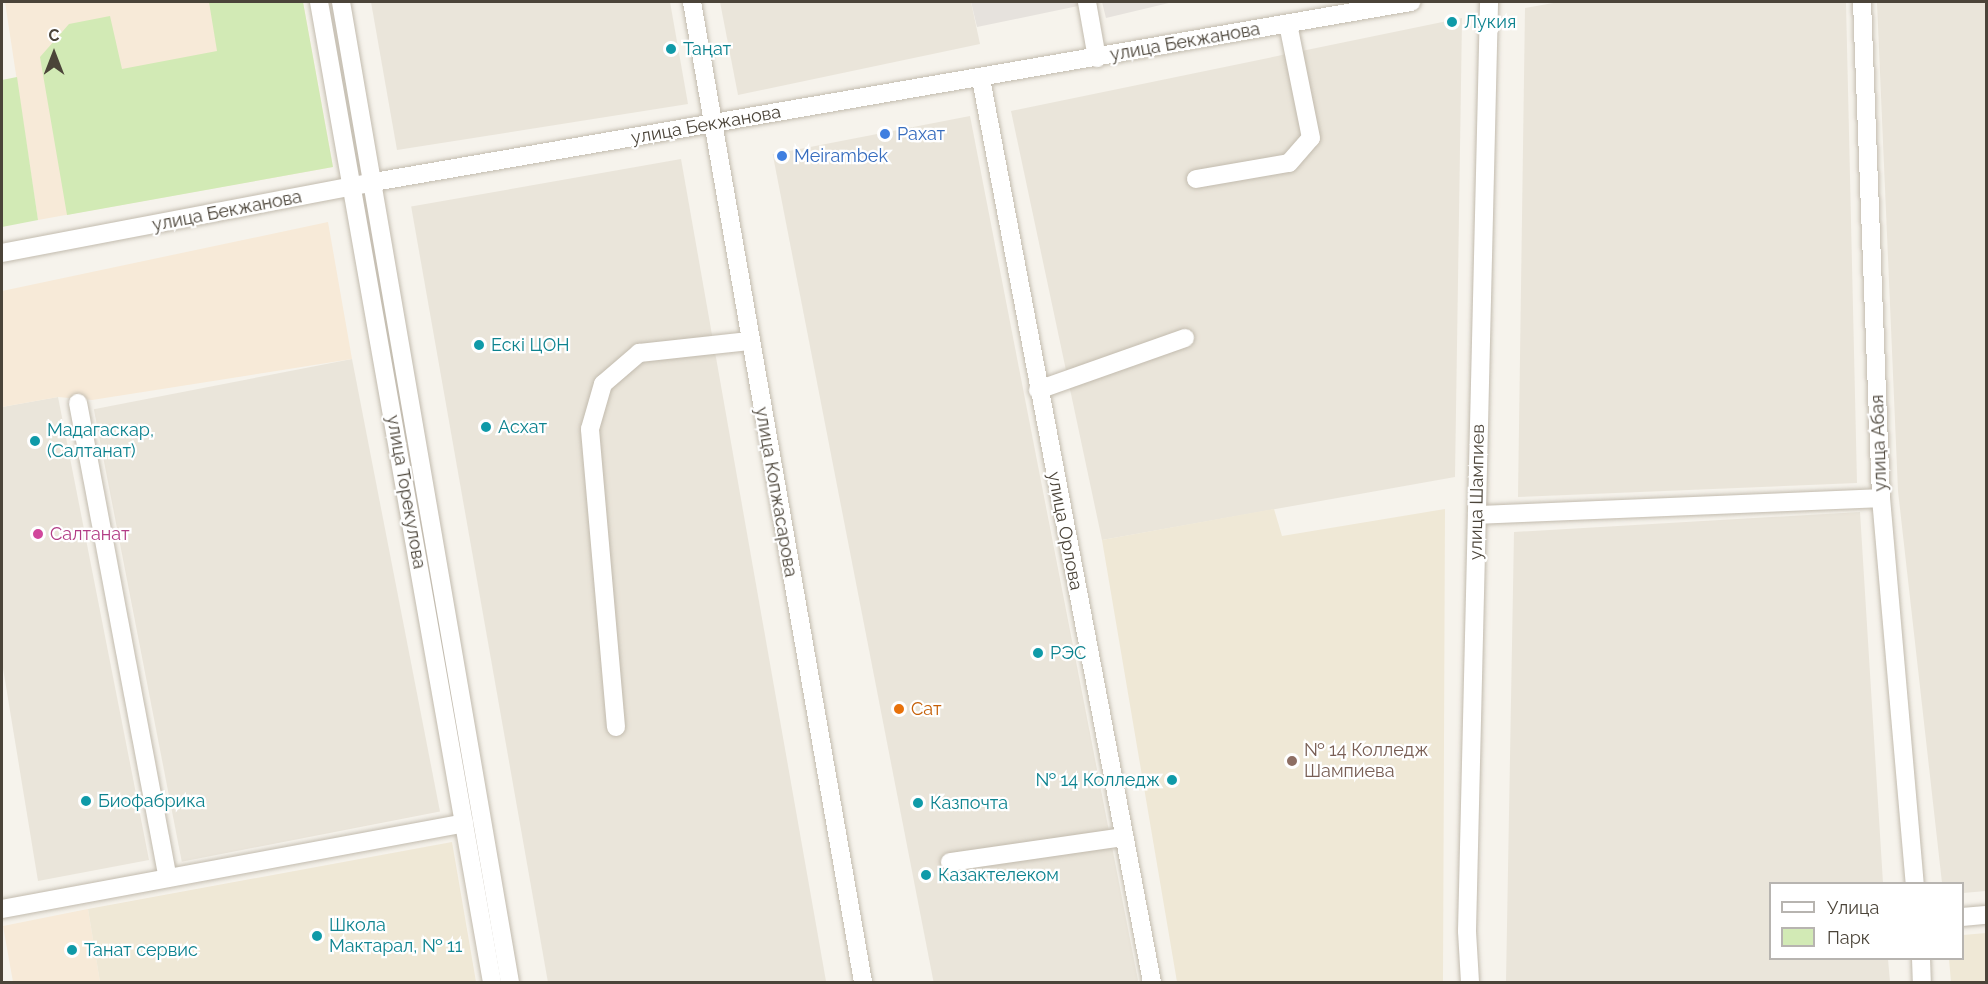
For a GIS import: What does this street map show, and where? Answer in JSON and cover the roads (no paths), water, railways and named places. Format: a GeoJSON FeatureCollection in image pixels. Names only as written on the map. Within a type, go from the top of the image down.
{"type":"FeatureCollection","features":[{"type":"Feature","properties":{"kind":"street","name":"улица Торекулова"},"geometry":{"type":"LineString","coordinates":[[319,2],[492,982]]}},
{"type":"Feature","properties":{"kind":"street","name":"улица Торекулова"},"geometry":{"type":"LineString","coordinates":[[340,2],[374,182],[510,982]]}},
{"type":"Feature","properties":{"kind":"street","name":"улица Копжасарова"},"geometry":{"type":"LineString","coordinates":[[692,2],[749,341],[863,982]]}},
{"type":"Feature","properties":{"kind":"street"},"geometry":{"type":"LineString","coordinates":[[1087,2],[1097,58]]}},
{"type":"Feature","properties":{"kind":"street","name":"улица Бекжанова"},"geometry":{"type":"LineString","coordinates":[[2,254],[374,182],[981,79],[1411,2]]}},
{"type":"Feature","properties":{"kind":"street","name":"улица Шампиев"},"geometry":{"type":"LineString","coordinates":[[1470,982],[1477,515],[1489,2]]}},
{"type":"Feature","properties":{"kind":"street","name":"улица Абая"},"geometry":{"type":"LineString","coordinates":[[1862,2],[1881,498],[1915,882]]}},
{"type":"Feature","properties":{"kind":"street"},"geometry":{"type":"LineString","coordinates":[[1196,179],[1289,163],[1311,138],[1288,24]]}},
{"type":"Feature","properties":{"kind":"street","name":"улица Орлова"},"geometry":{"type":"LineString","coordinates":[[981,79],[1038,390],[1152,982]]}},
{"type":"Feature","properties":{"kind":"street"},"geometry":{"type":"LineString","coordinates":[[1038,390],[1185,338]]}},
{"type":"Feature","properties":{"kind":"street"},"geometry":{"type":"LineString","coordinates":[[616,727],[590,429],[603,384],[639,353],[749,341]]}},
{"type":"Feature","properties":{"kind":"street"},"geometry":{"type":"LineString","coordinates":[[78,403],[168,878]]}},
{"type":"Feature","properties":{"kind":"street"},"geometry":{"type":"LineString","coordinates":[[1477,515],[1881,498]]}},
{"type":"Feature","properties":{"kind":"street"},"geometry":{"type":"LineString","coordinates":[[2,909],[464,823]]}},
{"type":"Feature","properties":{"kind":"street"},"geometry":{"type":"LineString","coordinates":[[950,862],[1124,837]]}},
{"type":"Feature","properties":{"kind":"street"},"geometry":{"type":"LineString","coordinates":[[1964,917],[1986,915]]}},
{"type":"Feature","properties":{"kind":"street"},"geometry":{"type":"LineString","coordinates":[[1921,960],[1922,982]]}},
{"type":"Feature","properties":{"kind":"place","name":"Лукия"},"geometry":{"type":"Point","coordinates":[1452,22]}},
{"type":"Feature","properties":{"kind":"place","name":"Таңат"},"geometry":{"type":"Point","coordinates":[671,49]}},
{"type":"Feature","properties":{"kind":"place","name":"Рахат"},"geometry":{"type":"Point","coordinates":[885,134]}},
{"type":"Feature","properties":{"kind":"place","name":"Meirambek"},"geometry":{"type":"Point","coordinates":[782,156]}},
{"type":"Feature","properties":{"kind":"place","name":"Ескі ЦОН"},"geometry":{"type":"Point","coordinates":[479,345]}},
{"type":"Feature","properties":{"kind":"place","name":"Асхат"},"geometry":{"type":"Point","coordinates":[486,427]}},
{"type":"Feature","properties":{"kind":"place","name":"Мадагаскар, (Салтанат)"},"geometry":{"type":"Point","coordinates":[35,441]}},
{"type":"Feature","properties":{"kind":"place","name":"Салтанат"},"geometry":{"type":"Point","coordinates":[38,534]}},
{"type":"Feature","properties":{"kind":"place","name":"РЭС"},"geometry":{"type":"Point","coordinates":[1038,653]}},
{"type":"Feature","properties":{"kind":"place","name":"Сат"},"geometry":{"type":"Point","coordinates":[899,709]}},
{"type":"Feature","properties":{"kind":"place","name":"№ 14 Колледж Шампиева"},"geometry":{"type":"Point","coordinates":[1292,761]}},
{"type":"Feature","properties":{"kind":"place","name":"№ 14 Колледж"},"geometry":{"type":"Point","coordinates":[1172,780]}},
{"type":"Feature","properties":{"kind":"place","name":"Биофабрика"},"geometry":{"type":"Point","coordinates":[86,801]}},
{"type":"Feature","properties":{"kind":"place","name":"Казпочта"},"geometry":{"type":"Point","coordinates":[918,803]}},
{"type":"Feature","properties":{"kind":"place","name":"Казактелеком"},"geometry":{"type":"Point","coordinates":[926,875]}},
{"type":"Feature","properties":{"kind":"place","name":"Школа Мактарал, № 11"},"geometry":{"type":"Point","coordinates":[317,936]}},
{"type":"Feature","properties":{"kind":"place","name":"Танат сервис"},"geometry":{"type":"Point","coordinates":[72,950]}}]}
